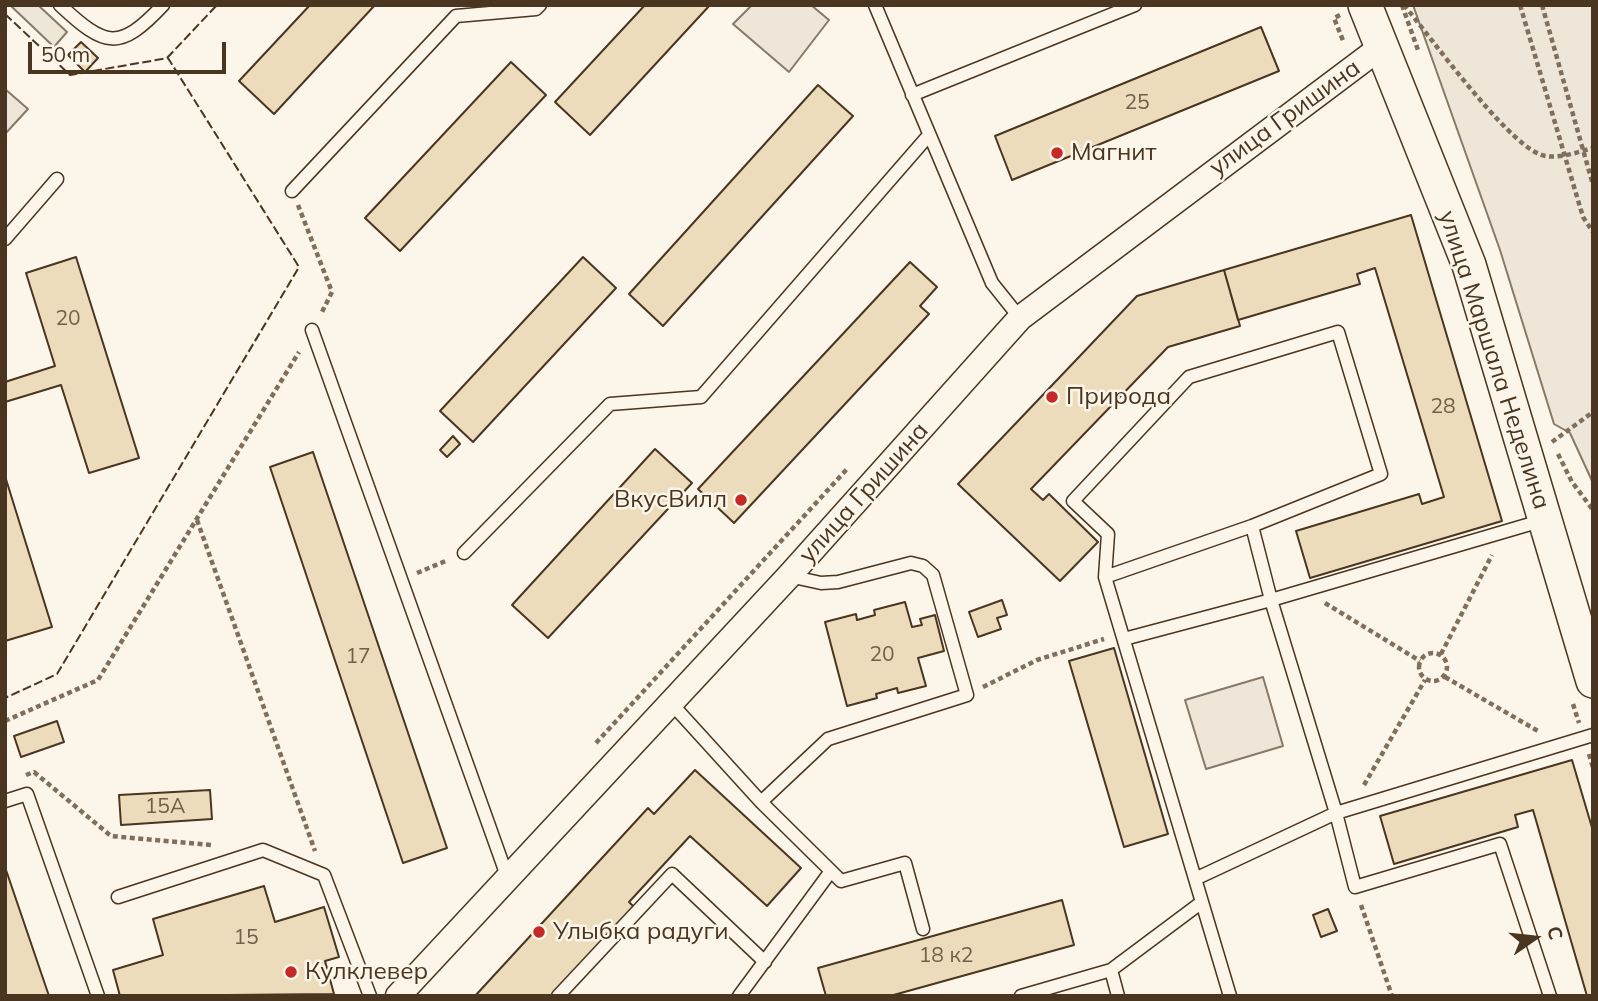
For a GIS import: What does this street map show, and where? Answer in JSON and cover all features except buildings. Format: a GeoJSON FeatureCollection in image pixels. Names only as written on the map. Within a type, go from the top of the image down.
{"type":"FeatureCollection","features":[{"type":"Feature","properties":{"kind":"street","name":"улица Маршала Неделина"},"geometry":{"type":"LineString","coordinates":[[1365,5],[1469,265],[1593,681]]}},
{"type":"Feature","properties":{"kind":"street","name":"улица Гришина"},"geometry":{"type":"LineString","coordinates":[[398,996],[789,576],[1020,318],[1381,47]]}},
{"type":"Feature","properties":{"kind":"lane"},"geometry":{"type":"LineString","coordinates":[[60,5],[87,30],[108,38],[119,38],[140,30],[163,5]]}},
{"type":"Feature","properties":{"kind":"lane"},"geometry":{"type":"LineString","coordinates":[[292,191],[456,16],[536,9],[540,5]]}},
{"type":"Feature","properties":{"kind":"lane"},"geometry":{"type":"LineString","coordinates":[[875,5],[992,283],[1020,318]]}},
{"type":"Feature","properties":{"kind":"lane"},"geometry":{"type":"LineString","coordinates":[[912,95],[1135,5]]}},
{"type":"Feature","properties":{"kind":"lane"},"geometry":{"type":"LineString","coordinates":[[464,553],[610,404],[701,397],[929,135]]}},
{"type":"Feature","properties":{"kind":"lane"},"geometry":{"type":"LineString","coordinates":[[5,239],[57,179]]}},
{"type":"Feature","properties":{"kind":"lane"},"geometry":{"type":"LineString","coordinates":[[313,330],[507,876]]}},
{"type":"Feature","properties":{"kind":"lane"},"geometry":{"type":"LineString","coordinates":[[1105,577],[1252,526],[1381,474],[1338,332],[1189,377],[1073,501],[1108,534],[1105,577],[1230,996]]}},
{"type":"Feature","properties":{"kind":"lane"},"geometry":{"type":"LineString","coordinates":[[1123,636],[1271,600],[1544,520]]}},
{"type":"Feature","properties":{"kind":"lane"},"geometry":{"type":"LineString","coordinates":[[1252,526],[1355,887],[1500,844],[1550,996]]}},
{"type":"Feature","properties":{"kind":"lane"},"geometry":{"type":"LineString","coordinates":[[761,802],[828,739],[967,695],[933,575],[923,566],[911,563],[838,582],[821,583],[789,576]]}},
{"type":"Feature","properties":{"kind":"lane"},"geometry":{"type":"LineString","coordinates":[[671,703],[761,802],[841,881],[905,863],[923,929]]}},
{"type":"Feature","properties":{"kind":"lane"},"geometry":{"type":"LineString","coordinates":[[1195,879],[1336,813],[1593,735]]}},
{"type":"Feature","properties":{"kind":"lane"},"geometry":{"type":"LineString","coordinates":[[5,802],[27,794],[98,996]]}},
{"type":"Feature","properties":{"kind":"lane"},"geometry":{"type":"LineString","coordinates":[[118,897],[264,850],[324,875],[370,996]]}},
{"type":"Feature","properties":{"kind":"lane"},"geometry":{"type":"LineString","coordinates":[[739,996],[831,872]]}},
{"type":"Feature","properties":{"kind":"lane"},"geometry":{"type":"LineString","coordinates":[[558,996],[672,874],[765,962]]}},
{"type":"Feature","properties":{"kind":"lane"},"geometry":{"type":"LineString","coordinates":[[1021,996],[1111,970],[1202,902]]}},
{"type":"Feature","properties":{"kind":"lane"},"geometry":{"type":"LineString","coordinates":[[1111,970],[1118,996]]}},
{"type":"Feature","properties":{"kind":"path"},"geometry":{"type":"LineString","coordinates":[[1404,5],[1513,137],[1541,155],[1563,155],[1593,148]]}},
{"type":"Feature","properties":{"kind":"path"},"geometry":{"type":"LineString","coordinates":[[1520,5],[1563,155],[1583,217],[1593,232]]}},
{"type":"Feature","properties":{"kind":"path"},"geometry":{"type":"LineString","coordinates":[[1542,5],[1593,185]]}},
{"type":"Feature","properties":{"kind":"path"},"geometry":{"type":"LineString","coordinates":[[5,721],[98,680],[313,330],[332,292],[292,191]]}},
{"type":"Feature","properties":{"kind":"path"},"geometry":{"type":"LineString","coordinates":[[1552,442],[1593,412]]}},
{"type":"Feature","properties":{"kind":"path"},"geometry":{"type":"LineString","coordinates":[[197,519],[324,875]]}},
{"type":"Feature","properties":{"kind":"path"},"geometry":{"type":"LineString","coordinates":[[1441,654],[1504,531]]}},
{"type":"Feature","properties":{"kind":"path"},"geometry":{"type":"LineString","coordinates":[[400,580],[464,553]]}},
{"type":"Feature","properties":{"kind":"path"},"geometry":{"type":"LineString","coordinates":[[1304,590],[1420,661]]}},
{"type":"Feature","properties":{"kind":"path"},"geometry":{"type":"LineString","coordinates":[[967,695],[1037,660],[1123,636]]}},
{"type":"Feature","properties":{"kind":"path"},"geometry":{"type":"LineString","coordinates":[[1441,654],[1428,653],[1420,661],[1419,672],[1425,680],[1435,682],[1445,677]]}},
{"type":"Feature","properties":{"kind":"path"},"geometry":{"type":"LineString","coordinates":[[1441,654],[1448,664],[1445,677]]}},
{"type":"Feature","properties":{"kind":"path"},"geometry":{"type":"LineString","coordinates":[[1445,677],[1561,744]]}},
{"type":"Feature","properties":{"kind":"path"},"geometry":{"type":"LineString","coordinates":[[1350,808],[1425,680]]}},
{"type":"Feature","properties":{"kind":"path"},"geometry":{"type":"LineString","coordinates":[[15,778],[34,772],[111,836],[264,850]]}},
{"type":"Feature","properties":{"kind":"path"},"geometry":{"type":"LineString","coordinates":[[1355,887],[1392,996]]}},
{"type":"Feature","properties":{"kind":"shaded area"},"geometry":{"type":"Polygon","coordinates":[[[10,5],[38,5],[67,32],[54,47],[10,5]]]}},
{"type":"Feature","properties":{"kind":"shaded area"},"geometry":{"type":"Polygon","coordinates":[[[752,5],[811,5],[829,20],[789,72],[733,24],[752,5]]]}},
{"type":"Feature","properties":{"kind":"shaded area"},"geometry":{"type":"Polygon","coordinates":[[[1413,5],[1593,5],[1593,483],[1570,433],[1554,424],[1500,250],[1413,5]]]}},
{"type":"Feature","properties":{"kind":"shaded area"},"geometry":{"type":"Polygon","coordinates":[[[5,89],[28,109],[5,134],[5,89]]]}},
{"type":"Feature","properties":{"kind":"shaded area"},"geometry":{"type":"Polygon","coordinates":[[[1263,677],[1283,746],[1206,769],[1185,700],[1263,677]]]}},
{"type":"Feature","properties":{"kind":"fence"},"geometry":{"type":"LineString","coordinates":[[167,58],[217,5]]}},
{"type":"Feature","properties":{"kind":"fence"},"geometry":{"type":"LineString","coordinates":[[5,14],[70,75],[168,58],[299,267],[57,674],[5,698]]}},
{"type":"Feature","properties":{"kind":"place","name":"Магнит"},"geometry":{"type":"Point","coordinates":[1057,153]}},
{"type":"Feature","properties":{"kind":"place","name":"Природа"},"geometry":{"type":"Point","coordinates":[1052,397]}},
{"type":"Feature","properties":{"kind":"place","name":"ВкусВилл"},"geometry":{"type":"Point","coordinates":[741,500]}},
{"type":"Feature","properties":{"kind":"place","name":"Улыбка радуги"},"geometry":{"type":"Point","coordinates":[539,932]}},
{"type":"Feature","properties":{"kind":"place","name":"Кулклевер"},"geometry":{"type":"Point","coordinates":[291,972]}}]}
